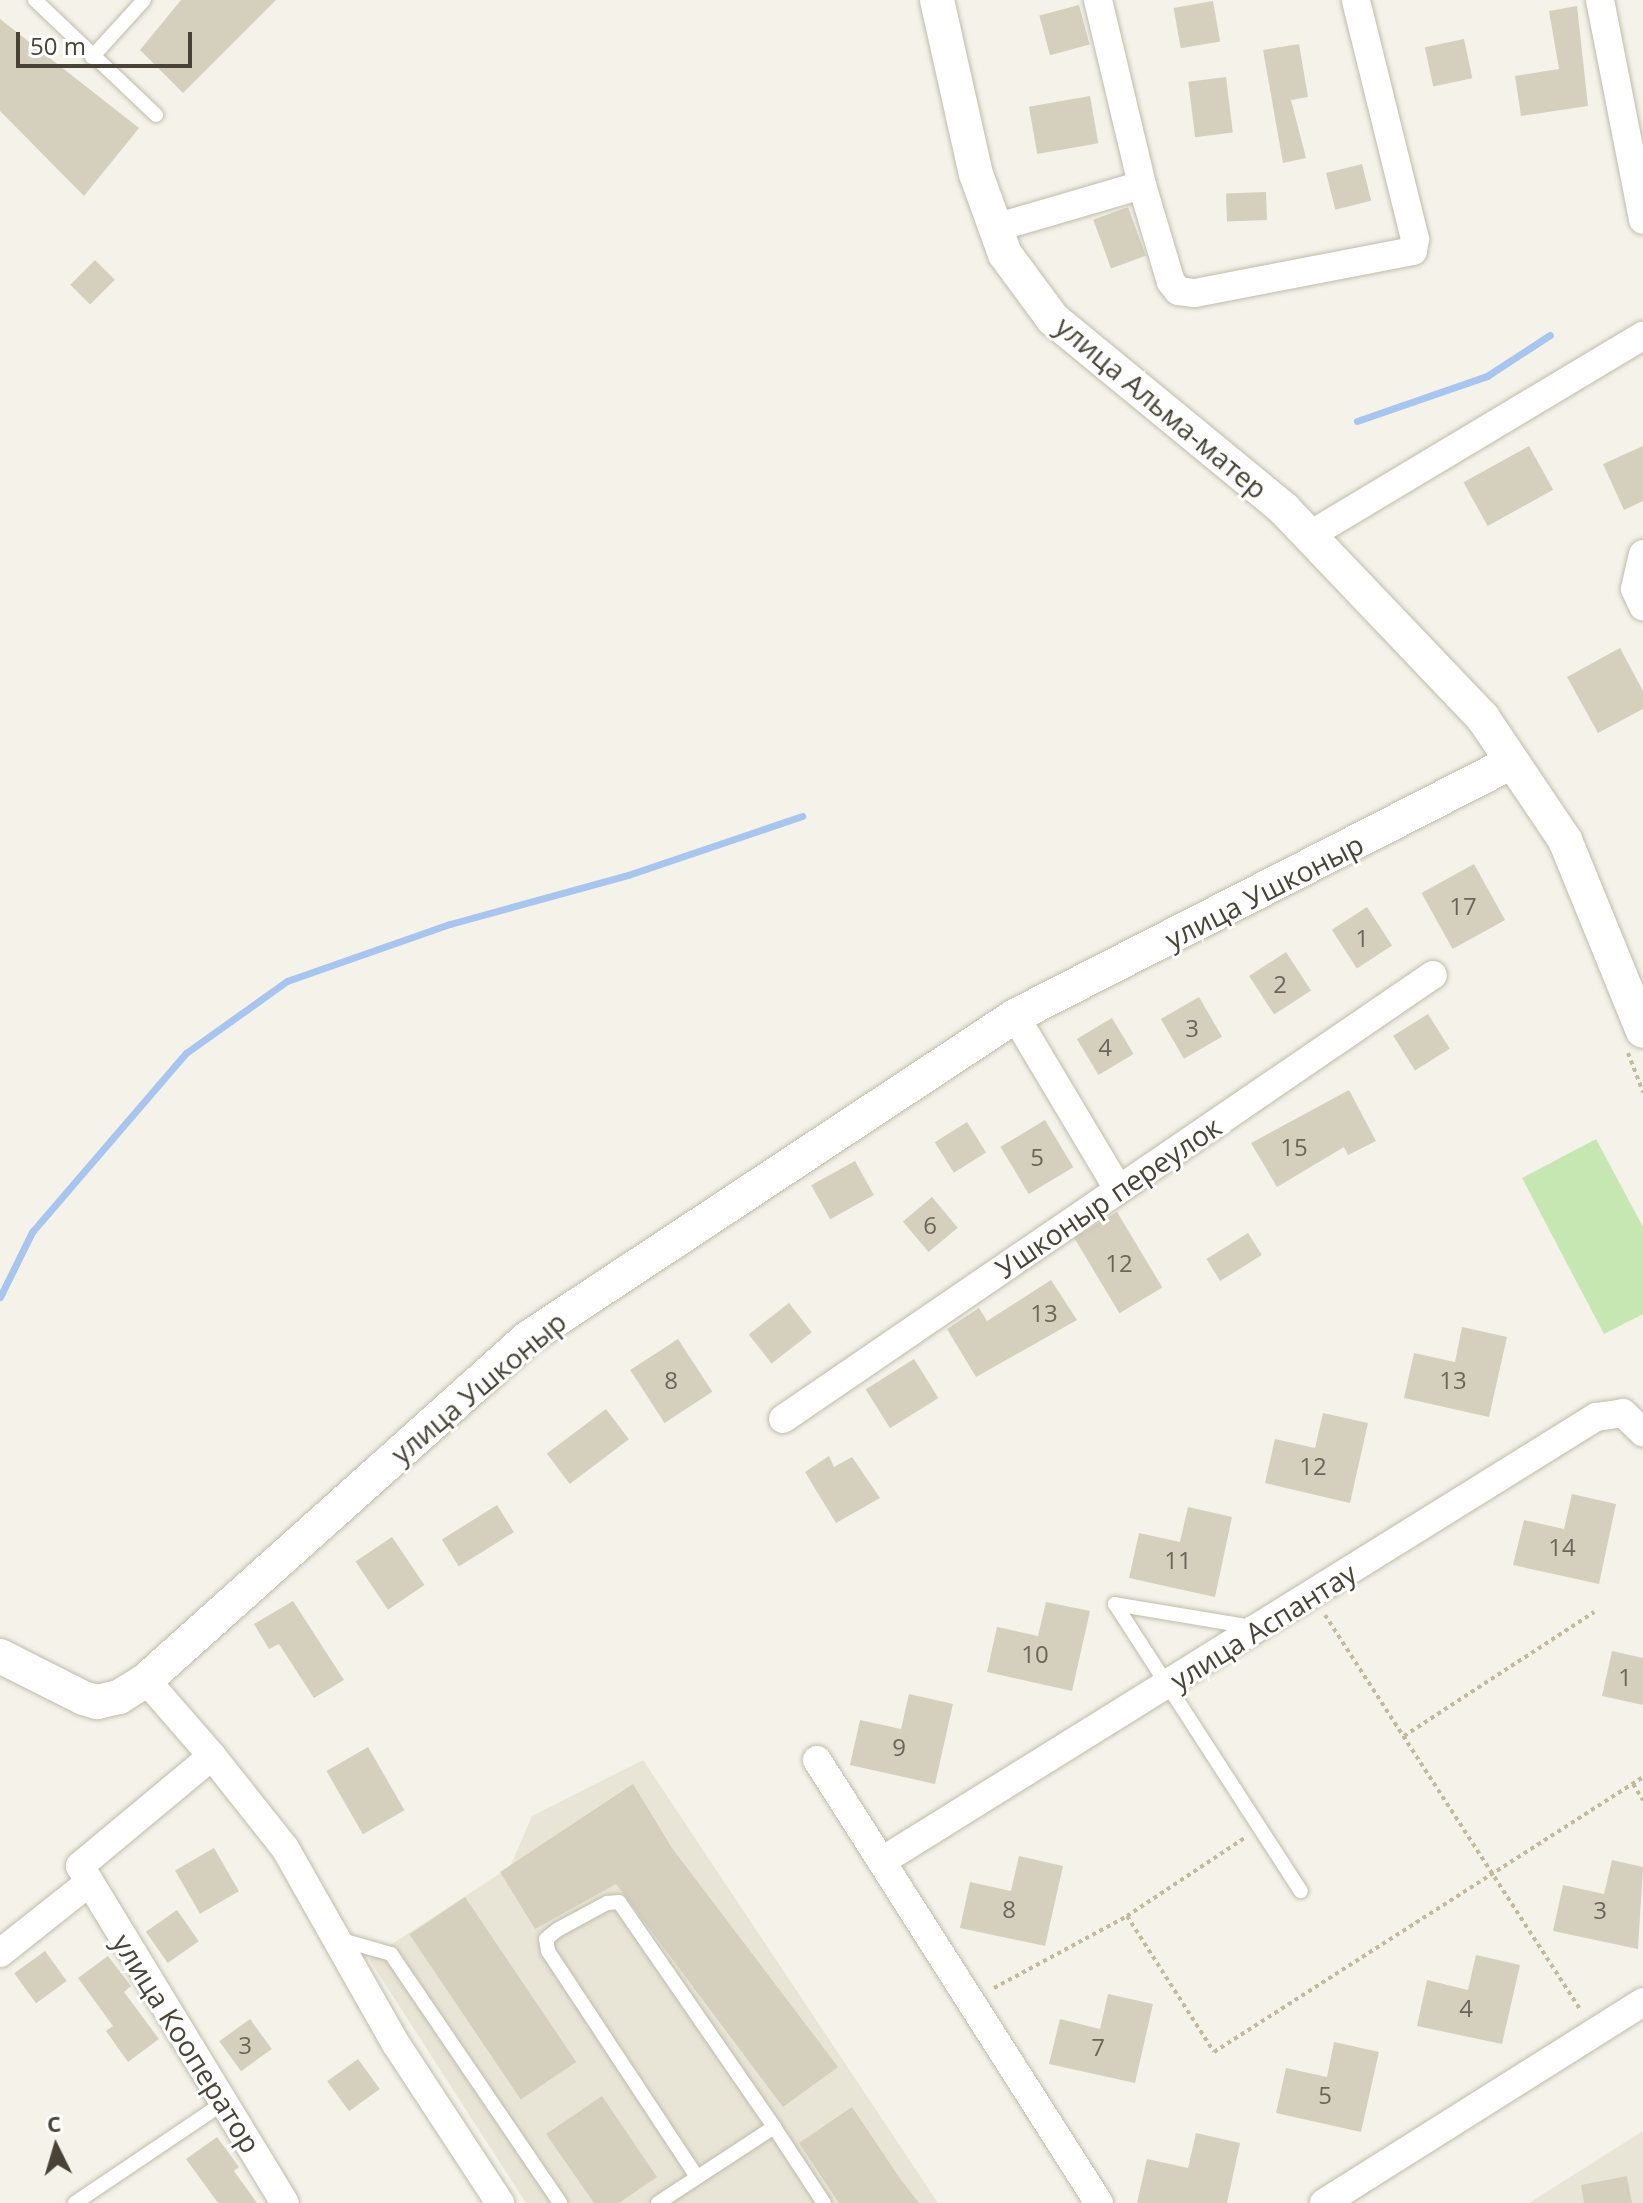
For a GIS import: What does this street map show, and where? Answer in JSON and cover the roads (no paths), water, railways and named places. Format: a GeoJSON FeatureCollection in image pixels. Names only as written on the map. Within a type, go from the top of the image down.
{"type":"FeatureCollection","features":[{"type":"Feature","properties":{"kind":"street","name":"улица Альма-матер"},"geometry":{"type":"LineString","coordinates":[[937,0],[955,96],[1005,254],[1053,319],[1310,535],[1483,718],[1565,840],[1643,1031]]}},
{"type":"Feature","properties":{"kind":"street"},"geometry":{"type":"LineString","coordinates":[[1098,0],[1142,185],[1178,291],[1195,293],[1413,251],[1415,239],[1356,0]]}},
{"type":"Feature","properties":{"kind":"street"},"geometry":{"type":"LineString","coordinates":[[1600,0],[1643,220]]}},
{"type":"Feature","properties":{"kind":"street"},"geometry":{"type":"LineString","coordinates":[[995,228],[1142,185]]}},
{"type":"Feature","properties":{"kind":"street"},"geometry":{"type":"LineString","coordinates":[[1310,535],[1643,336]]}},
{"type":"Feature","properties":{"kind":"street"},"geometry":{"type":"LineString","coordinates":[[1643,554],[1635,589],[1643,606]]}},
{"type":"Feature","properties":{"kind":"street","name":"улица Ушконыр"},"geometry":{"type":"LineString","coordinates":[[0,1656],[97,1702],[119,1697],[146,1680],[528,1338],[1015,1016],[1512,762]]}},
{"type":"Feature","properties":{"kind":"street","name":"Ушконыр переулок"},"geometry":{"type":"LineString","coordinates":[[783,1419],[1433,975]]}},
{"type":"Feature","properties":{"kind":"street"},"geometry":{"type":"LineString","coordinates":[[1015,1016],[1118,1189]]}},
{"type":"Feature","properties":{"kind":"street","name":"улица Аспантау"},"geometry":{"type":"LineString","coordinates":[[882,1861],[1260,1629],[1596,1417],[1623,1413],[1643,1432]]}},
{"type":"Feature","properties":{"kind":"street"},"geometry":{"type":"LineString","coordinates":[[146,1680],[212,1756],[285,1848],[396,2044],[500,2203]]}},
{"type":"Feature","properties":{"kind":"street"},"geometry":{"type":"LineString","coordinates":[[0,1953],[87,1884],[80,1866],[85,1857],[212,1756]]}},
{"type":"Feature","properties":{"kind":"street"},"geometry":{"type":"LineString","coordinates":[[817,1760],[1099,2203]]}},
{"type":"Feature","properties":{"kind":"street","name":"улица Кооператор"},"geometry":{"type":"LineString","coordinates":[[87,1884],[285,2203]]}},
{"type":"Feature","properties":{"kind":"street"},"geometry":{"type":"LineString","coordinates":[[1324,2203],[1643,2002]]}},
{"type":"Feature","properties":{"kind":"lane"},"geometry":{"type":"LineString","coordinates":[[35,0],[156,115]]}},
{"type":"Feature","properties":{"kind":"lane"},"geometry":{"type":"LineString","coordinates":[[92,57],[144,0]]}},
{"type":"Feature","properties":{"kind":"lane"},"geometry":{"type":"LineString","coordinates":[[1260,1629],[1115,1604],[1301,1891]]}},
{"type":"Feature","properties":{"kind":"lane"},"geometry":{"type":"LineString","coordinates":[[697,2177],[548,1951],[546,1939],[557,1930],[607,1903],[619,1902],[824,2203]]}},
{"type":"Feature","properties":{"kind":"lane"},"geometry":{"type":"LineString","coordinates":[[337,1939],[391,1954],[560,2203]]}},
{"type":"Feature","properties":{"kind":"lane"},"geometry":{"type":"LineString","coordinates":[[75,2203],[225,2102]]}},
{"type":"Feature","properties":{"kind":"lane"},"geometry":{"type":"LineString","coordinates":[[658,2203],[774,2127]]}},
{"type":"Feature","properties":{"kind":"waterway"},"geometry":{"type":"LineString","coordinates":[[1357,421],[1487,376],[1550,335]]}},
{"type":"Feature","properties":{"kind":"waterway"},"geometry":{"type":"LineString","coordinates":[[0,1297],[32,1232],[186,1053],[287,981],[450,924],[628,875],[802,816]]}}]}
